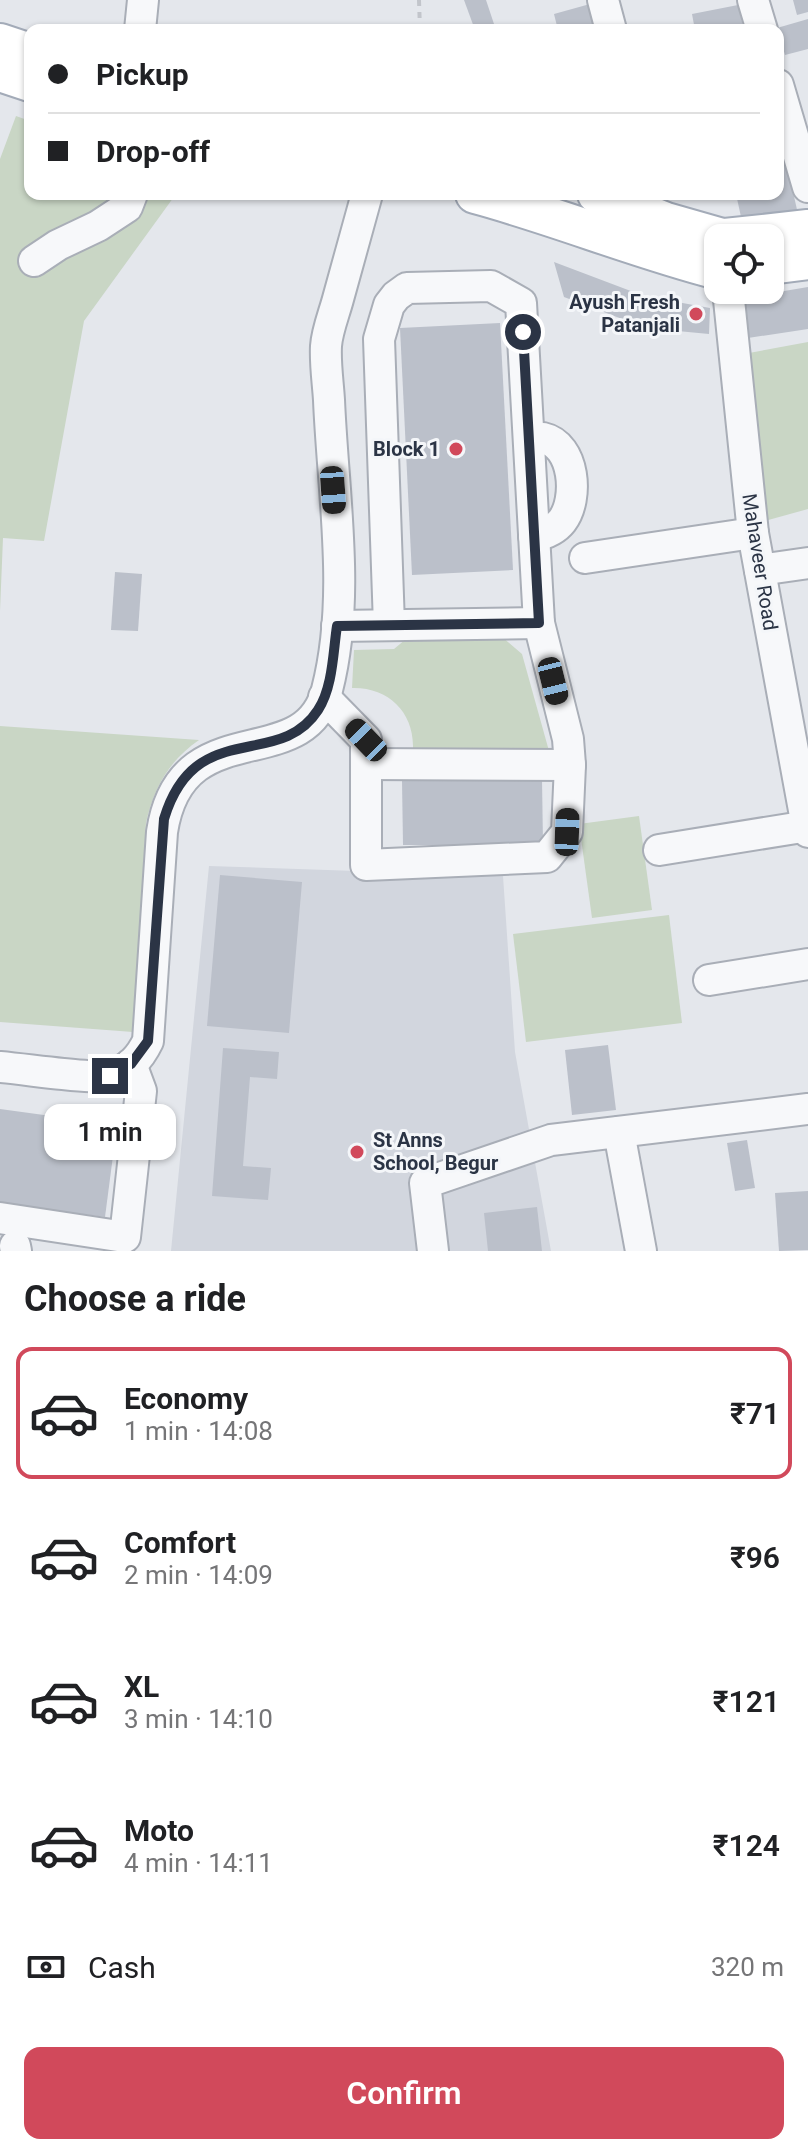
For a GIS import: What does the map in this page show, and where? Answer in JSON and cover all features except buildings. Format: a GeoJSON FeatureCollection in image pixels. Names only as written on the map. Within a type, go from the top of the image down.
{"type":"FeatureCollection","features":[{"type":"Feature","properties":{"kind":"main road"},"geometry":{"type":"LineString","coordinates":[[0,43],[24,51]]}},
{"type":"Feature","properties":{"kind":"main road"},"geometry":{"type":"LineString","coordinates":[[0,72],[24,80]]}},
{"type":"Feature","properties":{"kind":"main road"},"geometry":{"type":"LineString","coordinates":[[497,200],[704,266]]}},
{"type":"Feature","properties":{"kind":"main road"},"geometry":{"type":"LineString","coordinates":[[625,200],[662,208],[704,228]]}},
{"type":"Feature","properties":{"kind":"main road"},"geometry":{"type":"LineString","coordinates":[[784,232],[808,229]]}},
{"type":"Feature","properties":{"kind":"main road"},"geometry":{"type":"LineString","coordinates":[[784,263],[808,260]]}},
{"type":"Feature","properties":{"kind":"street"},"geometry":{"type":"LineString","coordinates":[[141,24],[143,0]]}},
{"type":"Feature","properties":{"kind":"street"},"geometry":{"type":"LineString","coordinates":[[603,0],[609,24]]}},
{"type":"Feature","properties":{"kind":"street"},"geometry":{"type":"LineString","coordinates":[[753,0],[760,24]]}},
{"type":"Feature","properties":{"kind":"street"},"geometry":{"type":"LineString","coordinates":[[784,105],[808,187]]}},
{"type":"Feature","properties":{"kind":"street"},"geometry":{"type":"LineString","coordinates":[[34,261],[58,245],[98,226],[127,207],[130,200]]}},
{"type":"Feature","properties":{"kind":"street"},"geometry":{"type":"LineString","coordinates":[[0,1067],[97,1077],[121,1071],[131,1064],[148,1041],[162,832],[174,792],[192,770],[216,754],[280,739],[301,728],[317,711],[324,697],[337,626],[338,562],[326,344],[365,200]]}},
{"type":"Feature","properties":{"kind":"street"},"geometry":{"type":"LineString","coordinates":[[324,697],[366,740],[366,865],[547,857],[567,832],[568,739],[539,623],[521,303],[491,286],[407,288],[389,305],[379,339],[389,625]]}},
{"type":"Feature","properties":{"kind":"street","name":"Mahaveer Road"},"geometry":{"type":"LineString","coordinates":[[729,304],[753,533],[760,570],[795,690],[808,828]]}},
{"type":"Feature","properties":{"kind":"street"},"geometry":{"type":"LineString","coordinates":[[534,536],[557,527],[570,503],[568,459],[560,446],[543,438]]}},
{"type":"Feature","properties":{"kind":"street"},"geometry":{"type":"LineString","coordinates":[[585,558],[753,533]]}},
{"type":"Feature","properties":{"kind":"street"},"geometry":{"type":"LineString","coordinates":[[760,570],[808,563]]}},
{"type":"Feature","properties":{"kind":"street"},"geometry":{"type":"LineString","coordinates":[[337,626],[539,623]]}},
{"type":"Feature","properties":{"kind":"street"},"geometry":{"type":"LineString","coordinates":[[366,764],[570,765]]}},
{"type":"Feature","properties":{"kind":"street"},"geometry":{"type":"LineString","coordinates":[[659,850],[808,828]]}},
{"type":"Feature","properties":{"kind":"street"},"geometry":{"type":"LineString","coordinates":[[709,980],[808,964]]}},
{"type":"Feature","properties":{"kind":"street"},"geometry":{"type":"LineString","coordinates":[[0,1218],[124,1244],[141,1091],[131,1064]]}},
{"type":"Feature","properties":{"kind":"street"},"geometry":{"type":"LineString","coordinates":[[433,1251],[425,1183],[551,1140],[808,1109]]}},
{"type":"Feature","properties":{"kind":"street"},"geometry":{"type":"LineString","coordinates":[[619,1132],[641,1251]]}},
{"type":"Feature","properties":{"kind":"path"},"geometry":{"type":"LineString","coordinates":[[419,0],[420,24]]}},
{"type":"Feature","properties":{"kind":"shaded area","name":"St Anns School, Begur"},"geometry":{"type":"Polygon","coordinates":[[[209,866],[503,876],[515,1052],[551,1251],[171,1251],[209,866]]]}},
{"type":"Feature","properties":{"kind":"green space"},"geometry":{"type":"Polygon","coordinates":[[[16,116],[24,119],[24,200],[172,200],[84,321],[44,541],[3,538],[0,611],[0,159],[16,116]]]}},
{"type":"Feature","properties":{"kind":"green space"},"geometry":{"type":"Polygon","coordinates":[[[808,342],[808,509],[761,522],[749,353],[808,342]]]}},
{"type":"Feature","properties":{"kind":"green space"},"geometry":{"type":"Polygon","coordinates":[[[501,636],[522,654],[549,751],[413,748],[409,723],[396,704],[377,692],[352,688],[354,650],[394,649],[406,639],[501,636]]]}},
{"type":"Feature","properties":{"kind":"green space"},"geometry":{"type":"Polygon","coordinates":[[[0,726],[199,740],[179,757],[164,776],[153,798],[146,823],[133,1032],[0,1022],[0,726]]]}},
{"type":"Feature","properties":{"kind":"green space"},"geometry":{"type":"Polygon","coordinates":[[[639,816],[652,910],[592,918],[579,824],[639,816]]]}},
{"type":"Feature","properties":{"kind":"green space"},"geometry":{"type":"Polygon","coordinates":[[[669,915],[682,1023],[526,1042],[513,934],[669,915]]]}},
{"type":"Feature","properties":{"kind":"place","name":"Ayush Fresh Patanjali"},"geometry":{"type":"Point","coordinates":[696,314]}},
{"type":"Feature","properties":{"kind":"place","name":"Block 1"},"geometry":{"type":"Point","coordinates":[456,449]}},
{"type":"Feature","properties":{"kind":"place","name":"St Anns School, Begur"},"geometry":{"type":"Point","coordinates":[357,1152]}},
{"type":"Feature","properties":{"kind":"route"},"geometry":{"type":"LineString","coordinates":[[110,1076],[138,1058],[148,1041],[162,832],[168,805],[182,780],[216,754],[280,739],[310,721],[327,689],[337,626],[539,623],[523,332]]}}]}
